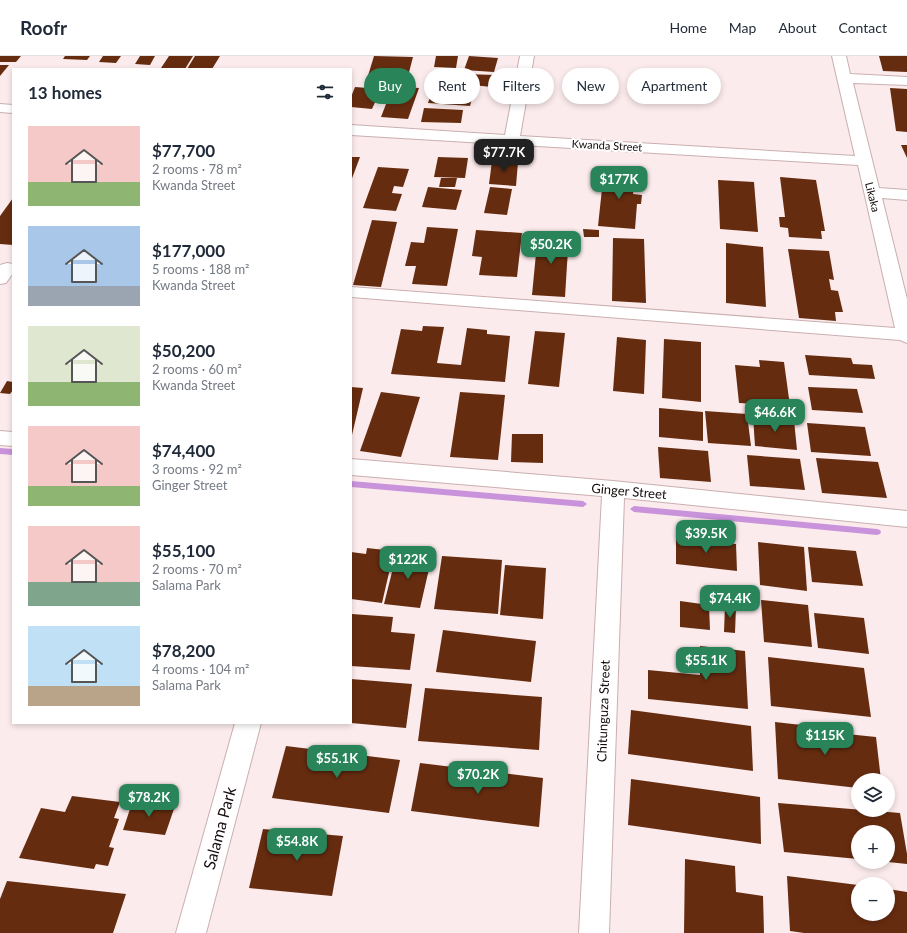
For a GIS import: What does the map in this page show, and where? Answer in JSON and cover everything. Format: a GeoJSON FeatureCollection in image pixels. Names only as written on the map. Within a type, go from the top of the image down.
{"type":"FeatureCollection","features":[{"type":"Feature","properties":{"kind":"street"},"geometry":{"type":"LineString","coordinates":[[512,140],[527,56]]}},
{"type":"Feature","properties":{"kind":"street","name":"Likaka"},"geometry":{"type":"LineString","coordinates":[[839,56],[906,332]]}},
{"type":"Feature","properties":{"kind":"street"},"geometry":{"type":"LineString","coordinates":[[845,78],[907,81]]}},
{"type":"Feature","properties":{"kind":"street"},"geometry":{"type":"LineString","coordinates":[[0,108],[12,109]]}},
{"type":"Feature","properties":{"kind":"street","name":"Kwanda Street"},"geometry":{"type":"LineString","coordinates":[[352,130],[864,161]]}},
{"type":"Feature","properties":{"kind":"street"},"geometry":{"type":"LineString","coordinates":[[872,193],[907,195]]}},
{"type":"Feature","properties":{"kind":"street"},"geometry":{"type":"LineString","coordinates":[[352,292],[906,332]]}},
{"type":"Feature","properties":{"kind":"street"},"geometry":{"type":"LineString","coordinates":[[0,438],[12,439]]}},
{"type":"Feature","properties":{"kind":"street","name":"Ginger Street"},"geometry":{"type":"LineString","coordinates":[[352,466],[613,489],[907,519]]}},
{"type":"Feature","properties":{"kind":"street","name":"Chitunguza Street"},"geometry":{"type":"LineString","coordinates":[[594,933],[613,489]]}},
{"type":"Feature","properties":{"kind":"street","name":"Salama Park"},"geometry":{"type":"LineString","coordinates":[[190,933],[248,724]]}},
{"type":"Feature","properties":{"kind":"building"},"geometry":{"type":"Polygon","coordinates":[[[0,56],[21,56],[16,62],[0,62],[0,56]]]}},
{"type":"Feature","properties":{"kind":"building"},"geometry":{"type":"Polygon","coordinates":[[[65,56],[90,56],[87,60],[63,59],[65,56]]]}},
{"type":"Feature","properties":{"kind":"building"},"geometry":{"type":"Polygon","coordinates":[[[103,56],[121,56],[116,63],[99,62],[103,56]]]}},
{"type":"Feature","properties":{"kind":"building"},"geometry":{"type":"Polygon","coordinates":[[[140,56],[155,56],[150,65],[135,64],[140,56]]]}},
{"type":"Feature","properties":{"kind":"building"},"geometry":{"type":"Polygon","coordinates":[[[169,56],[193,56],[186,68],[161,68],[169,56]]]}},
{"type":"Feature","properties":{"kind":"building"},"geometry":{"type":"Polygon","coordinates":[[[195,56],[220,56],[213,68],[188,68],[195,56]]]}},
{"type":"Feature","properties":{"kind":"building"},"geometry":{"type":"Polygon","coordinates":[[[374,56],[413,57],[410,68],[370,68],[374,56]]]}},
{"type":"Feature","properties":{"kind":"building"},"geometry":{"type":"Polygon","coordinates":[[[436,56],[458,56],[456,68],[434,67],[436,56]]]}},
{"type":"Feature","properties":{"kind":"building"},"geometry":{"type":"Polygon","coordinates":[[[469,56],[498,58],[495,68],[488,68],[488,72],[480,71],[480,68],[465,68],[469,56]]]}},
{"type":"Feature","properties":{"kind":"building"},"geometry":{"type":"Polygon","coordinates":[[[879,56],[907,56],[907,72],[883,71],[879,56]]]}},
{"type":"Feature","properties":{"kind":"building"},"geometry":{"type":"Polygon","coordinates":[[[0,65],[9,65],[0,76],[0,65]]]}},
{"type":"Feature","properties":{"kind":"building"},"geometry":{"type":"Polygon","coordinates":[[[480,74],[488,75],[488,87],[480,86],[480,74]]]}},
{"type":"Feature","properties":{"kind":"building"},"geometry":{"type":"Polygon","coordinates":[[[355,87],[364,88],[364,104],[374,104],[372,109],[352,107],[352,94],[355,87]]]}},
{"type":"Feature","properties":{"kind":"building"},"geometry":{"type":"Polygon","coordinates":[[[416,88],[419,88],[416,96],[416,88]]]}},
{"type":"Feature","properties":{"kind":"building"},"geometry":{"type":"Polygon","coordinates":[[[890,88],[907,89],[907,132],[896,131],[890,88]]]}},
{"type":"Feature","properties":{"kind":"building"},"geometry":{"type":"Polygon","coordinates":[[[386,104],[413,104],[408,119],[381,117],[386,104]]]}},
{"type":"Feature","properties":{"kind":"building"},"geometry":{"type":"Polygon","coordinates":[[[442,104],[471,104],[470,106],[442,104]]]}},
{"type":"Feature","properties":{"kind":"building"},"geometry":{"type":"Polygon","coordinates":[[[424,108],[463,110],[461,123],[421,122],[424,108]]]}},
{"type":"Feature","properties":{"kind":"building"},"geometry":{"type":"Polygon","coordinates":[[[901,145],[907,145],[907,158],[901,145]]]}},
{"type":"Feature","properties":{"kind":"building"},"geometry":{"type":"Polygon","coordinates":[[[352,157],[360,157],[352,178],[352,157]]]}},
{"type":"Feature","properties":{"kind":"building"},"geometry":{"type":"Polygon","coordinates":[[[438,157],[468,158],[465,178],[434,177],[438,157]]]}},
{"type":"Feature","properties":{"kind":"building"},"geometry":{"type":"Polygon","coordinates":[[[492,161],[518,162],[516,186],[489,184],[492,161]]]}},
{"type":"Feature","properties":{"kind":"building"},"geometry":{"type":"Polygon","coordinates":[[[378,167],[409,169],[403,187],[394,186],[392,193],[402,194],[396,211],[363,208],[378,167]]]}},
{"type":"Feature","properties":{"kind":"building"},"geometry":{"type":"Polygon","coordinates":[[[604,170],[639,173],[638,185],[634,185],[633,194],[642,195],[641,204],[637,204],[635,229],[598,226],[604,170]]]}},
{"type":"Feature","properties":{"kind":"building"},"geometry":{"type":"Polygon","coordinates":[[[780,177],[816,180],[825,231],[821,231],[822,239],[789,237],[788,228],[780,227],[779,217],[785,217],[780,177]]]}},
{"type":"Feature","properties":{"kind":"building"},"geometry":{"type":"Polygon","coordinates":[[[441,178],[457,178],[455,187],[439,187],[441,178]]]}},
{"type":"Feature","properties":{"kind":"building"},"geometry":{"type":"Polygon","coordinates":[[[718,180],[754,182],[758,232],[720,229],[718,180]]]}},
{"type":"Feature","properties":{"kind":"building"},"geometry":{"type":"Polygon","coordinates":[[[428,187],[462,190],[456,210],[422,207],[428,187]]]}},
{"type":"Feature","properties":{"kind":"building"},"geometry":{"type":"Polygon","coordinates":[[[490,187],[512,189],[507,215],[484,213],[490,187]]]}},
{"type":"Feature","properties":{"kind":"building"},"geometry":{"type":"Polygon","coordinates":[[[12,199],[12,245],[0,244],[0,216],[12,199]]]}},
{"type":"Feature","properties":{"kind":"building"},"geometry":{"type":"Polygon","coordinates":[[[372,220],[397,222],[381,287],[353,285],[372,220]]]}},
{"type":"Feature","properties":{"kind":"building"},"geometry":{"type":"Polygon","coordinates":[[[427,227],[458,229],[447,286],[412,284],[416,266],[405,266],[411,242],[424,243],[427,227]]]}},
{"type":"Feature","properties":{"kind":"building"},"geometry":{"type":"Polygon","coordinates":[[[583,229],[599,230],[599,237],[584,237],[583,229]]]}},
{"type":"Feature","properties":{"kind":"building"},"geometry":{"type":"Polygon","coordinates":[[[476,230],[522,233],[517,277],[479,275],[482,257],[472,256],[476,230]]]}},
{"type":"Feature","properties":{"kind":"building"},"geometry":{"type":"Polygon","coordinates":[[[538,233],[569,234],[565,297],[532,295],[538,233]]]}},
{"type":"Feature","properties":{"kind":"building"},"geometry":{"type":"Polygon","coordinates":[[[613,238],[644,239],[646,303],[612,301],[613,238]]]}},
{"type":"Feature","properties":{"kind":"building"},"geometry":{"type":"Polygon","coordinates":[[[726,243],[763,247],[766,307],[726,303],[726,243]]]}},
{"type":"Feature","properties":{"kind":"building"},"geometry":{"type":"Polygon","coordinates":[[[788,249],[829,251],[834,280],[829,279],[831,290],[838,291],[843,312],[835,312],[836,321],[799,318],[788,249]]]}},
{"type":"Feature","properties":{"kind":"building"},"geometry":{"type":"Polygon","coordinates":[[[423,326],[444,327],[437,363],[461,365],[467,328],[487,330],[487,334],[510,336],[505,382],[391,374],[401,329],[422,331],[423,326]]]}},
{"type":"Feature","properties":{"kind":"building"},"geometry":{"type":"Polygon","coordinates":[[[535,331],[565,333],[559,387],[528,384],[535,331]]]}},
{"type":"Feature","properties":{"kind":"building"},"geometry":{"type":"Polygon","coordinates":[[[617,337],[646,340],[644,394],[613,391],[617,337]]]}},
{"type":"Feature","properties":{"kind":"building"},"geometry":{"type":"Polygon","coordinates":[[[664,339],[701,342],[701,402],[662,398],[664,339]]]}},
{"type":"Feature","properties":{"kind":"building"},"geometry":{"type":"Polygon","coordinates":[[[805,355],[851,358],[853,364],[872,365],[875,379],[809,375],[805,355]]]}},
{"type":"Feature","properties":{"kind":"building"},"geometry":{"type":"Polygon","coordinates":[[[759,360],[784,362],[790,406],[739,403],[735,365],[760,367],[759,360]]]}},
{"type":"Feature","properties":{"kind":"building"},"geometry":{"type":"Polygon","coordinates":[[[7,381],[12,382],[12,391],[10,394],[0,393],[7,381]]]}},
{"type":"Feature","properties":{"kind":"building"},"geometry":{"type":"Polygon","coordinates":[[[352,387],[363,388],[352,435],[352,387]]]}},
{"type":"Feature","properties":{"kind":"building"},"geometry":{"type":"Polygon","coordinates":[[[808,387],[857,389],[863,413],[812,410],[808,387]]]}},
{"type":"Feature","properties":{"kind":"building"},"geometry":{"type":"Polygon","coordinates":[[[381,392],[420,397],[401,457],[360,451],[381,392]]]}},
{"type":"Feature","properties":{"kind":"building"},"geometry":{"type":"Polygon","coordinates":[[[460,392],[505,395],[498,460],[450,457],[460,392]]]}},
{"type":"Feature","properties":{"kind":"building"},"geometry":{"type":"Polygon","coordinates":[[[659,408],[703,412],[703,441],[659,437],[659,408]]]}},
{"type":"Feature","properties":{"kind":"building"},"geometry":{"type":"Polygon","coordinates":[[[705,411],[747,414],[751,446],[708,443],[705,411]]]}},
{"type":"Feature","properties":{"kind":"building"},"geometry":{"type":"Polygon","coordinates":[[[753,416],[794,420],[797,450],[755,446],[753,416]]]}},
{"type":"Feature","properties":{"kind":"building"},"geometry":{"type":"Polygon","coordinates":[[[807,423],[865,427],[871,456],[811,452],[807,423]]]}},
{"type":"Feature","properties":{"kind":"building"},"geometry":{"type":"Polygon","coordinates":[[[512,434],[543,434],[543,463],[511,462],[512,434]]]}},
{"type":"Feature","properties":{"kind":"building"},"geometry":{"type":"Polygon","coordinates":[[[658,447],[708,451],[711,482],[660,478],[658,447]]]}},
{"type":"Feature","properties":{"kind":"building"},"geometry":{"type":"Polygon","coordinates":[[[747,455],[800,459],[805,490],[750,486],[747,455]]]}},
{"type":"Feature","properties":{"kind":"building"},"geometry":{"type":"Polygon","coordinates":[[[816,458],[878,462],[887,498],[822,493],[816,458]]]}},
{"type":"Feature","properties":{"kind":"building"},"geometry":{"type":"Polygon","coordinates":[[[676,537],[736,544],[737,571],[676,564],[676,537]]]}},
{"type":"Feature","properties":{"kind":"building"},"geometry":{"type":"Polygon","coordinates":[[[758,542],[804,547],[807,591],[760,585],[758,542]]]}},
{"type":"Feature","properties":{"kind":"building"},"geometry":{"type":"Polygon","coordinates":[[[808,547],[856,551],[863,586],[812,582],[808,547]]]}},
{"type":"Feature","properties":{"kind":"building"},"geometry":{"type":"Polygon","coordinates":[[[367,548],[394,551],[382,603],[352,599],[352,552],[366,554],[367,548]]]}},
{"type":"Feature","properties":{"kind":"building"},"geometry":{"type":"Polygon","coordinates":[[[397,552],[432,556],[420,608],[384,604],[397,552]]]}},
{"type":"Feature","properties":{"kind":"building"},"geometry":{"type":"Polygon","coordinates":[[[442,556],[502,560],[498,614],[434,609],[442,556]]]}},
{"type":"Feature","properties":{"kind":"building"},"geometry":{"type":"Polygon","coordinates":[[[505,565],[546,568],[543,619],[500,615],[505,565]]]}},
{"type":"Feature","properties":{"kind":"building"},"geometry":{"type":"Polygon","coordinates":[[[761,600],[808,605],[812,647],[764,642],[761,600]]]}},
{"type":"Feature","properties":{"kind":"building"},"geometry":{"type":"Polygon","coordinates":[[[680,601],[709,605],[710,630],[680,627],[680,601]]]}},
{"type":"Feature","properties":{"kind":"building"},"geometry":{"type":"Polygon","coordinates":[[[725,605],[736,607],[735,633],[724,632],[725,605]]]}},
{"type":"Feature","properties":{"kind":"building"},"geometry":{"type":"Polygon","coordinates":[[[814,613],[864,618],[869,654],[818,648],[814,613]]]}},
{"type":"Feature","properties":{"kind":"building"},"geometry":{"type":"Polygon","coordinates":[[[352,614],[393,617],[391,632],[415,634],[410,670],[352,666],[352,614]]]}},
{"type":"Feature","properties":{"kind":"building"},"geometry":{"type":"Polygon","coordinates":[[[443,630],[536,641],[531,682],[436,672],[443,630]]]}},
{"type":"Feature","properties":{"kind":"building"},"geometry":{"type":"Polygon","coordinates":[[[700,646],[745,651],[748,709],[648,699],[648,670],[700,675],[700,646]]]}},
{"type":"Feature","properties":{"kind":"building"},"geometry":{"type":"Polygon","coordinates":[[[768,657],[864,668],[871,717],[771,706],[768,657]]]}},
{"type":"Feature","properties":{"kind":"building"},"geometry":{"type":"Polygon","coordinates":[[[352,679],[412,684],[406,728],[352,723],[352,679]]]}},
{"type":"Feature","properties":{"kind":"building"},"geometry":{"type":"Polygon","coordinates":[[[425,688],[542,697],[539,750],[418,741],[425,688]]]}},
{"type":"Feature","properties":{"kind":"building"},"geometry":{"type":"Polygon","coordinates":[[[631,710],[751,726],[753,771],[628,754],[631,710]]]}},
{"type":"Feature","properties":{"kind":"building"},"geometry":{"type":"Polygon","coordinates":[[[775,722],[837,729],[837,733],[876,737],[880,773],[851,773],[851,787],[778,779],[775,722]]]}},
{"type":"Feature","properties":{"kind":"building"},"geometry":{"type":"Polygon","coordinates":[[[286,746],[400,760],[389,813],[272,798],[286,746]]]}},
{"type":"Feature","properties":{"kind":"building"},"geometry":{"type":"Polygon","coordinates":[[[420,763],[543,778],[539,827],[411,811],[420,763]]]}},
{"type":"Feature","properties":{"kind":"building"},"geometry":{"type":"Polygon","coordinates":[[[631,779],[760,797],[761,844],[628,825],[631,779]]]}},
{"type":"Feature","properties":{"kind":"building"},"geometry":{"type":"Polygon","coordinates":[[[72,796],[120,802],[114,818],[119,819],[109,847],[114,848],[108,866],[96,864],[94,869],[19,858],[41,808],[65,812],[72,796]]]}},
{"type":"Feature","properties":{"kind":"building"},"geometry":{"type":"Polygon","coordinates":[[[133,800],[175,806],[165,835],[123,830],[133,800]]]}},
{"type":"Feature","properties":{"kind":"building"},"geometry":{"type":"Polygon","coordinates":[[[778,803],[851,809],[851,817],[895,817],[895,813],[900,813],[907,854],[907,864],[895,863],[895,825],[851,825],[851,858],[784,852],[778,803]]]}},
{"type":"Feature","properties":{"kind":"building"},"geometry":{"type":"Polygon","coordinates":[[[263,829],[343,836],[332,896],[249,888],[263,829]]]}},
{"type":"Feature","properties":{"kind":"building"},"geometry":{"type":"Polygon","coordinates":[[[685,859],[735,866],[736,892],[763,896],[764,933],[684,933],[685,859]]]}},
{"type":"Feature","properties":{"kind":"building"},"geometry":{"type":"Polygon","coordinates":[[[787,876],[851,884],[851,921],[895,921],[895,890],[907,892],[907,933],[804,933],[790,931],[787,876]]]}},
{"type":"Feature","properties":{"kind":"building"},"geometry":{"type":"Polygon","coordinates":[[[7,881],[126,894],[113,933],[0,933],[0,899],[7,881]]]}},
{"type":"Feature","properties":{"kind":"waterway"},"geometry":{"type":"LineString","coordinates":[[0,451],[12,452]]}},
{"type":"Feature","properties":{"kind":"waterway"},"geometry":{"type":"LineString","coordinates":[[352,484],[583,504]]}},
{"type":"Feature","properties":{"kind":"waterway"},"geometry":{"type":"LineString","coordinates":[[634,509],[877,532]]}}]}
